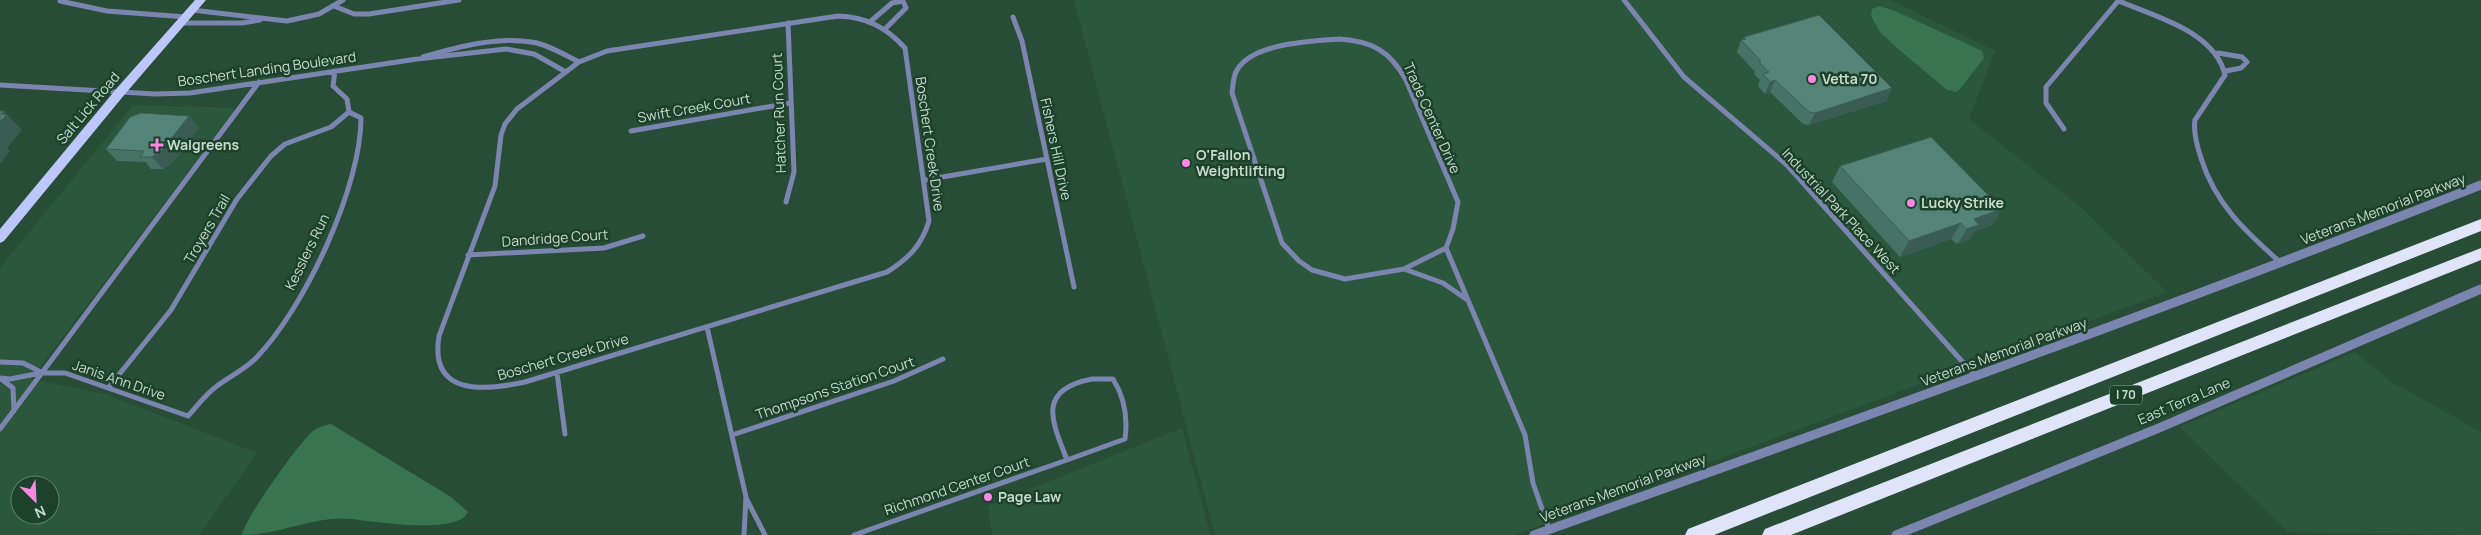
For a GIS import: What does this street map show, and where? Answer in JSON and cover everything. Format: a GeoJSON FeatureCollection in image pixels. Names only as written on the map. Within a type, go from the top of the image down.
{"type":"FeatureCollection","features":[{"type":"Feature","properties":{"kind":"highway","name":"I 70"},"geometry":{"type":"LineString","coordinates":[[1694,535],[2481,225]]}},
{"type":"Feature","properties":{"kind":"highway","name":"I 70"},"geometry":{"type":"LineString","coordinates":[[1771,535],[2481,254]]}},
{"type":"Feature","properties":{"kind":"main road","name":"Salt Lick Road"},"geometry":{"type":"LineString","coordinates":[[0,238],[121,91],[201,0]]}},
{"type":"Feature","properties":{"kind":"street"},"geometry":{"type":"LineString","coordinates":[[187,16],[242,23],[262,20],[295,20],[319,14],[343,0]]}},
{"type":"Feature","properties":{"kind":"street"},"geometry":{"type":"LineString","coordinates":[[334,6],[354,14],[369,14],[459,0]]}},
{"type":"Feature","properties":{"kind":"street","name":"Industrial Park Place West"},"geometry":{"type":"LineString","coordinates":[[1624,0],[1684,77],[1787,166],[1976,377]]}},
{"type":"Feature","properties":{"kind":"street"},"geometry":{"type":"LineString","coordinates":[[2064,129],[2046,102],[2046,87],[2119,0],[2190,33],[2218,53],[2242,57],[2247,62],[2241,68],[2226,71]]}},
{"type":"Feature","properties":{"kind":"street"},"geometry":{"type":"LineString","coordinates":[[60,1],[80,8],[115,13],[249,16],[262,20]]}},
{"type":"Feature","properties":{"kind":"street"},"geometry":{"type":"LineString","coordinates":[[871,21],[892,4],[903,1],[906,8],[886,28]]}},
{"type":"Feature","properties":{"kind":"street","name":"Boschert Creek Drive"},"geometry":{"type":"LineString","coordinates":[[838,16],[861,17],[886,28],[905,48],[925,180],[929,221],[926,233],[908,259],[887,272],[557,373],[501,387],[478,388],[460,384],[442,371],[437,362],[436,349],[468,255],[495,186],[505,124],[516,109],[579,62],[590,56],[624,47],[788,23],[838,16]]}},
{"type":"Feature","properties":{"kind":"street","name":"Fishers Hill Drive"},"geometry":{"type":"LineString","coordinates":[[1014,17],[1022,40],[1074,287]]}},
{"type":"Feature","properties":{"kind":"street","name":"Hatcher Run Court"},"geometry":{"type":"LineString","coordinates":[[786,202],[794,172],[788,23]]}},
{"type":"Feature","properties":{"kind":"street","name":"Trade Center Drive"},"geometry":{"type":"LineString","coordinates":[[1339,39],[1368,43],[1386,53],[1397,64],[1406,80],[1458,202],[1453,229],[1446,248],[1404,269],[1345,279],[1330,276],[1312,270],[1299,261],[1282,243],[1232,93],[1237,70],[1254,55],[1275,48],[1339,39]]}},
{"type":"Feature","properties":{"kind":"street","name":"Boschert Landing Boulevard"},"geometry":{"type":"LineString","coordinates":[[417,59],[436,53],[498,43],[530,42],[554,50],[579,62]]}},
{"type":"Feature","properties":{"kind":"street","name":"Boschert Landing Boulevard"},"geometry":{"type":"LineString","coordinates":[[0,85],[185,94],[417,59],[514,50],[534,54],[566,72]]}},
{"type":"Feature","properties":{"kind":"street"},"geometry":{"type":"LineString","coordinates":[[2218,53],[2226,71],[2223,81],[2195,120],[2195,138],[2204,173],[2220,204],[2234,220],[2282,263]]}},
{"type":"Feature","properties":{"kind":"street","name":"Kesslers Run"},"geometry":{"type":"LineString","coordinates":[[188,416],[213,390],[250,365],[260,354],[313,272],[335,223],[354,166],[361,118],[349,112],[347,99],[333,86],[335,71]]}},
{"type":"Feature","properties":{"kind":"street"},"geometry":{"type":"LineString","coordinates":[[0,429],[259,82]]}},
{"type":"Feature","properties":{"kind":"street","name":"Swift Creek Court"},"geometry":{"type":"LineString","coordinates":[[631,131],[790,103]]}},
{"type":"Feature","properties":{"kind":"street","name":"Troyers Trail"},"geometry":{"type":"LineString","coordinates":[[109,387],[171,310],[237,199],[271,156],[285,144],[331,127],[349,112]]}},
{"type":"Feature","properties":{"kind":"street"},"geometry":{"type":"LineString","coordinates":[[925,180],[1047,159]]}},
{"type":"Feature","properties":{"kind":"street","name":"Veterans Memorial Parkway"},"geometry":{"type":"LineString","coordinates":[[1534,535],[1976,377],[2282,263],[2481,185]]}},
{"type":"Feature","properties":{"kind":"street","name":"Dandridge Court"},"geometry":{"type":"LineString","coordinates":[[468,255],[604,248],[643,236]]}},
{"type":"Feature","properties":{"kind":"street"},"geometry":{"type":"LineString","coordinates":[[1446,248],[1525,435],[1527,459],[1536,499],[1549,529]]}},
{"type":"Feature","properties":{"kind":"street","name":"Trade Center Drive"},"geometry":{"type":"LineString","coordinates":[[1404,269],[1443,283],[1467,299]]}},
{"type":"Feature","properties":{"kind":"street","name":"East Terra Lane"},"geometry":{"type":"LineString","coordinates":[[1896,535],[2159,428],[2481,289]]}},
{"type":"Feature","properties":{"kind":"street"},"geometry":{"type":"LineString","coordinates":[[707,327],[746,497],[765,535]]}},
{"type":"Feature","properties":{"kind":"street","name":"Thompsons Station Court"},"geometry":{"type":"LineString","coordinates":[[732,435],[894,382],[943,359]]}},
{"type":"Feature","properties":{"kind":"street","name":"Janis Ann Drive"},"geometry":{"type":"LineString","coordinates":[[0,362],[23,363],[41,373]]}},
{"type":"Feature","properties":{"kind":"street","name":"Janis Ann Drive"},"geometry":{"type":"LineString","coordinates":[[0,378],[41,373],[65,373],[188,416]]}},
{"type":"Feature","properties":{"kind":"street"},"geometry":{"type":"LineString","coordinates":[[557,373],[565,434]]}},
{"type":"Feature","properties":{"kind":"street"},"geometry":{"type":"LineString","coordinates":[[0,378],[13,388],[14,411]]}},
{"type":"Feature","properties":{"kind":"street"},"geometry":{"type":"LineString","coordinates":[[1113,379],[1120,390],[1128,424],[1125,439],[1067,461],[1052,419],[1052,406],[1058,394],[1072,383],[1084,380],[1113,379]]}},
{"type":"Feature","properties":{"kind":"street","name":"Richmond Center Court"},"geometry":{"type":"LineString","coordinates":[[854,535],[1067,461]]}},
{"type":"Feature","properties":{"kind":"street"},"geometry":{"type":"LineString","coordinates":[[744,535],[746,497]]}},
{"type":"Feature","properties":{"kind":"shaded area"},"geometry":{"type":"Polygon","coordinates":[[[1074,0],[1891,0],[1995,51],[1969,119],[2084,210],[2167,292],[1514,535],[1215,535],[1074,0]]]}},
{"type":"Feature","properties":{"kind":"shaded area"},"geometry":{"type":"Polygon","coordinates":[[[1879,6],[1895,11],[1978,49],[1982,51],[1984,58],[1959,90],[1956,92],[1947,90],[1880,32],[1871,16],[1872,9],[1879,6]]]}},
{"type":"Feature","properties":{"kind":"shaded area"},"geometry":{"type":"Polygon","coordinates":[[[133,105],[236,108],[31,379],[105,394],[257,453],[199,535],[0,535],[0,268],[133,105]]]}},
{"type":"Feature","properties":{"kind":"shaded area"},"geometry":{"type":"Polygon","coordinates":[[[2355,352],[2390,381],[2481,432],[2481,535],[2288,532],[2180,427],[2355,352]]]}},
{"type":"Feature","properties":{"kind":"shaded area"},"geometry":{"type":"Polygon","coordinates":[[[331,424],[451,497],[468,512],[461,519],[433,525],[338,519],[311,522],[270,532],[242,535],[261,499],[306,438],[317,428],[331,424]]]}},
{"type":"Feature","properties":{"kind":"shaded area"},"geometry":{"type":"Polygon","coordinates":[[[1182,428],[1210,535],[992,535],[988,506],[1182,428]]]}},
{"type":"Feature","properties":{"kind":"building","name":"Vetta 70"},"geometry":{"type":"Polygon","coordinates":[[[1819,15],[1892,88],[1815,113],[1809,112],[1775,80],[1770,82],[1763,74],[1769,72],[1741,40],[1746,39],[1744,37],[1819,15]]]}},
{"type":"Feature","properties":{"kind":"building"},"geometry":{"type":"Polygon","coordinates":[[[0,111],[4,111],[1,114],[6,115],[0,122],[0,111]]]}},
{"type":"Feature","properties":{"kind":"building"},"geometry":{"type":"Polygon","coordinates":[[[141,113],[189,116],[163,149],[152,157],[140,157],[144,151],[106,149],[130,117],[141,113]]]}},
{"type":"Feature","properties":{"kind":"building","name":"Lucky Strike"},"geometry":{"type":"Polygon","coordinates":[[[1931,137],[2002,209],[1974,219],[1979,225],[1966,229],[1961,223],[1909,241],[1840,166],[1931,137]]]}},
{"type":"Feature","properties":{"kind":"place","name":"Vetta 70"},"geometry":{"type":"Point","coordinates":[1812,79]}},
{"type":"Feature","properties":{"kind":"place","name":"Walgreens"},"geometry":{"type":"Point","coordinates":[157,145]}},
{"type":"Feature","properties":{"kind":"place","name":"O'Fallon Weightlifting"},"geometry":{"type":"Point","coordinates":[1186,163]}},
{"type":"Feature","properties":{"kind":"place","name":"Lucky Strike"},"geometry":{"type":"Point","coordinates":[1911,203]}},
{"type":"Feature","properties":{"kind":"place","name":"Page Law"},"geometry":{"type":"Point","coordinates":[988,497]}}]}
